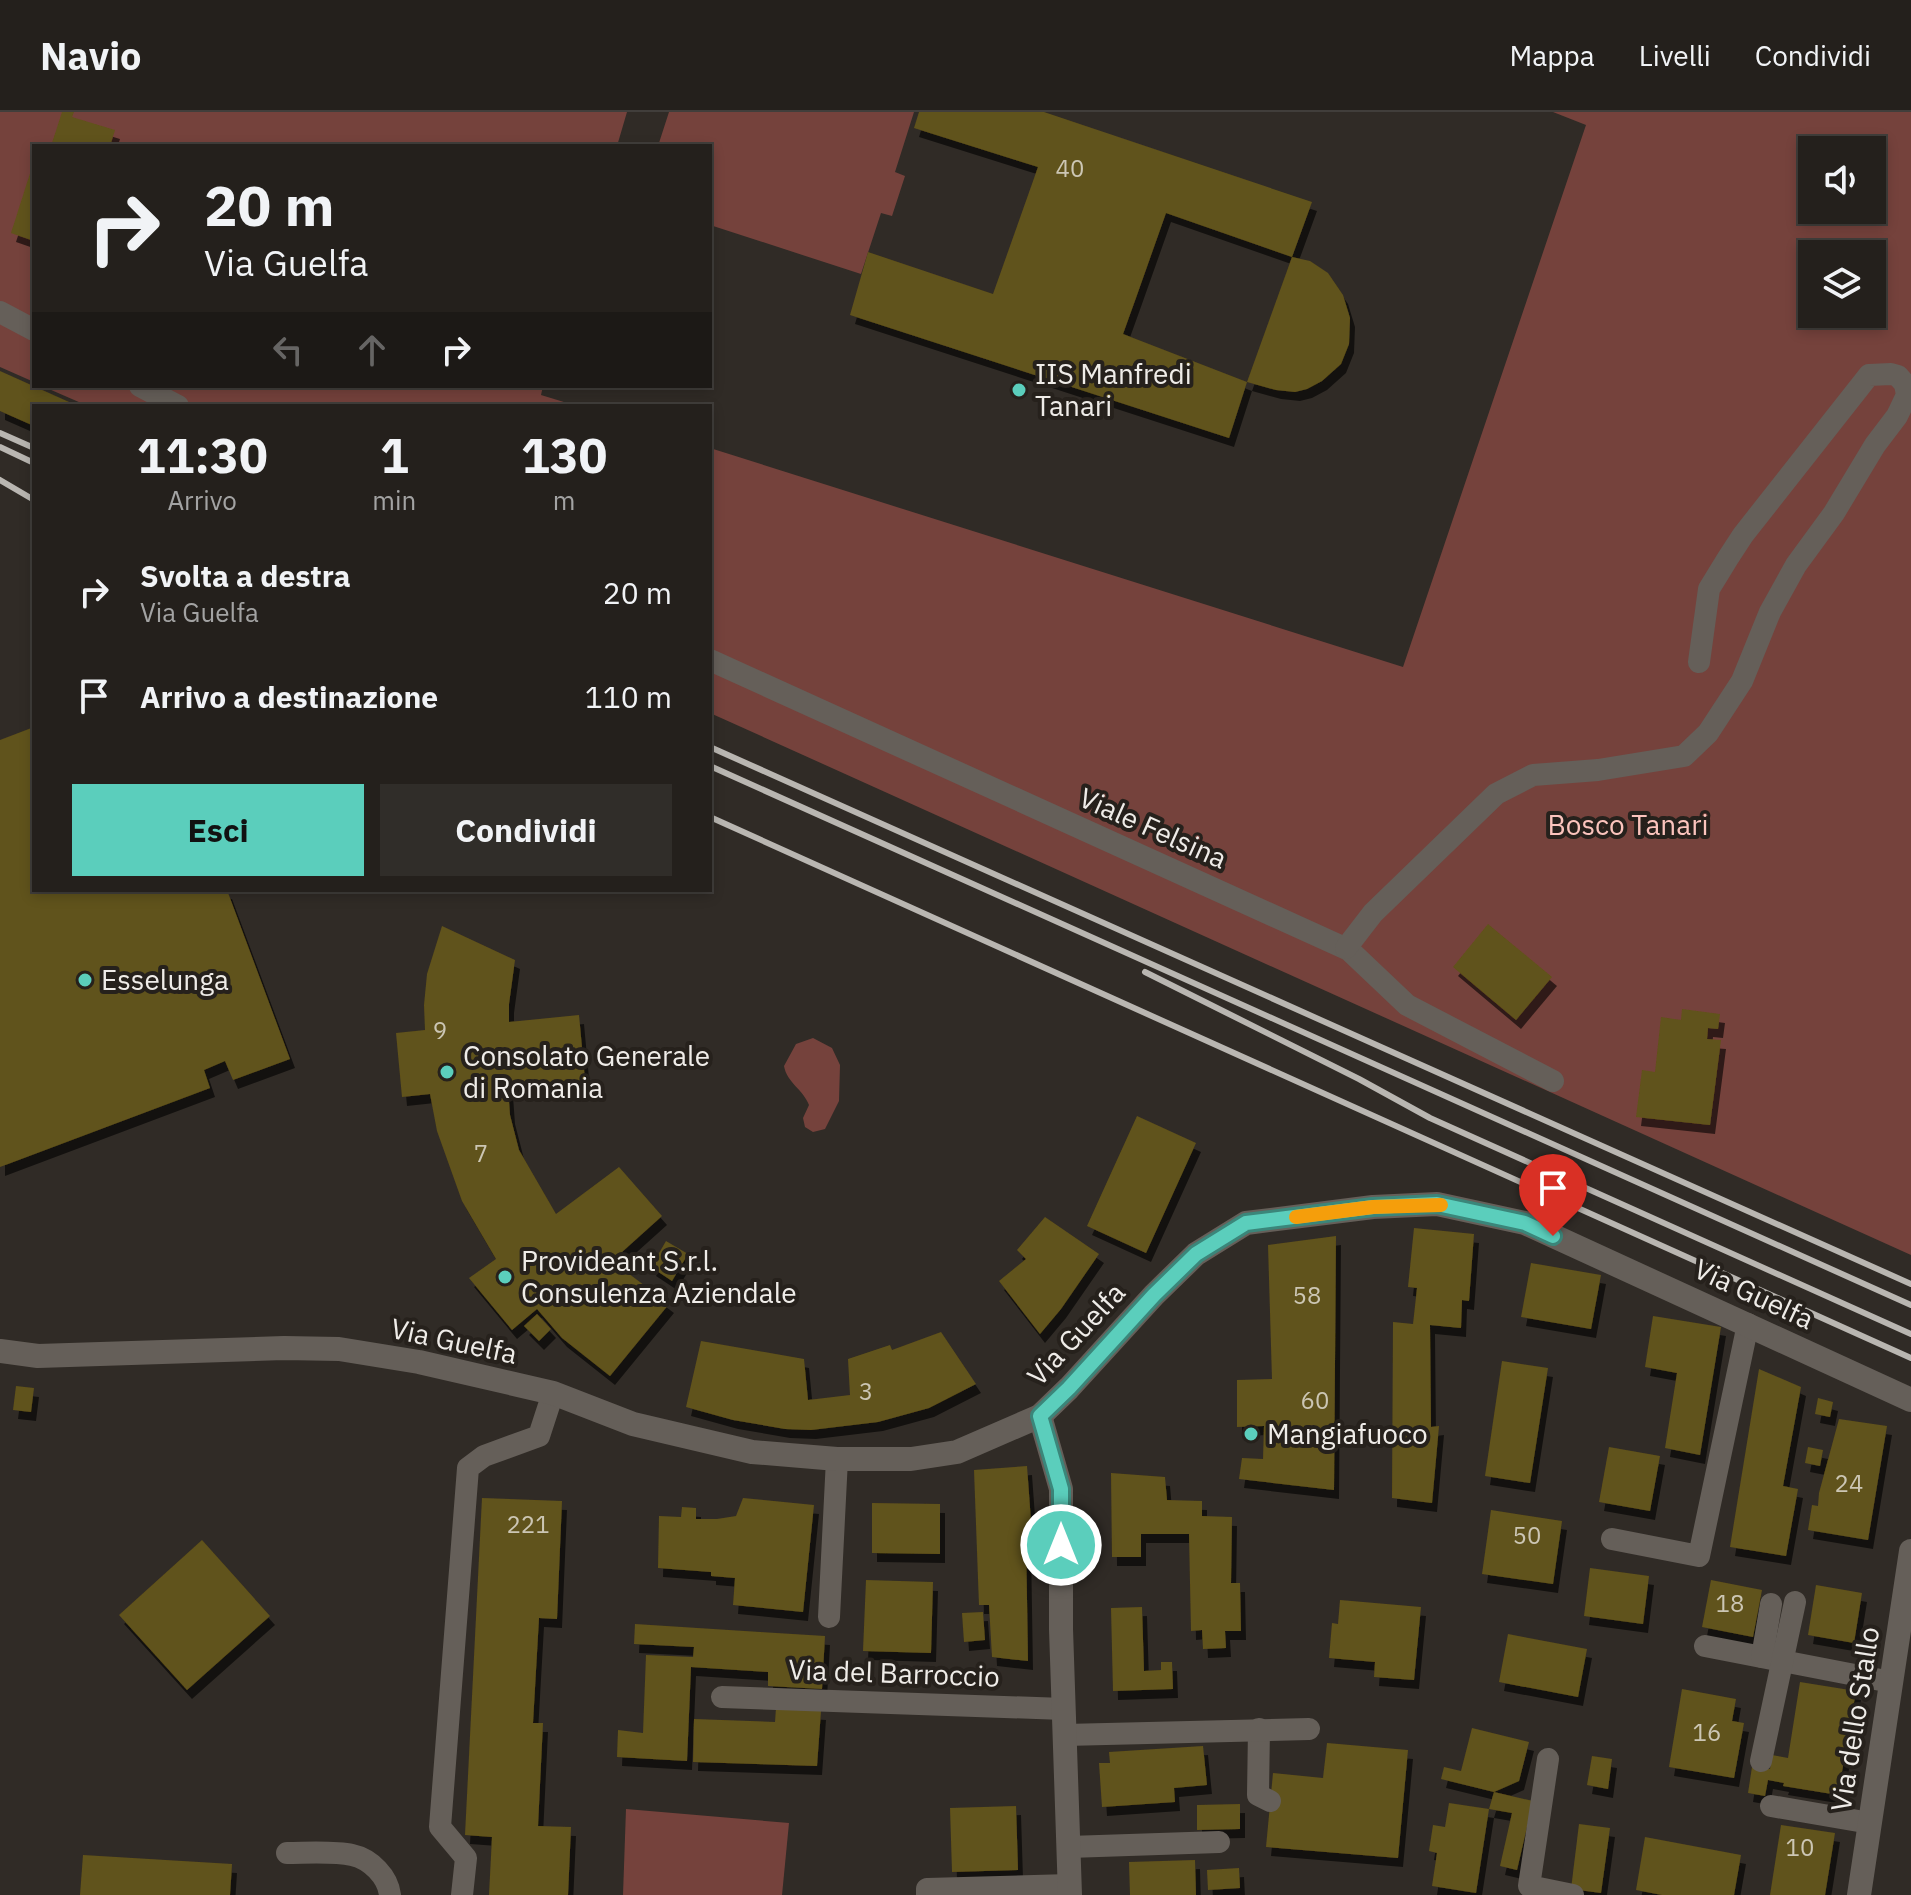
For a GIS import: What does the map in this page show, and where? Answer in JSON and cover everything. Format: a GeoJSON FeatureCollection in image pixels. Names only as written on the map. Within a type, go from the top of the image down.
{"type":"FeatureCollection","features":[{"type":"Feature","properties":{"kind":"street","name":"Via Guelfa"},"geometry":{"type":"LineString","coordinates":[[0,1351],[38,1356],[339,1349],[419,1362],[553,1393],[633,1424],[752,1452],[837,1459],[911,1459],[957,1452],[1040,1416],[1196,1254],[1246,1223],[1373,1207],[1437,1204],[1525,1223],[1911,1400]]}},
{"type":"Feature","properties":{"kind":"street"},"geometry":{"type":"LineString","coordinates":[[1040,1416],[1061,1489],[1061,1629],[1070,1890]]}},
{"type":"Feature","properties":{"kind":"street","name":"Via dello Stallo"},"geometry":{"type":"LineString","coordinates":[[1859,1895],[1911,1551]]}},
{"type":"Feature","properties":{"kind":"lane"},"geometry":{"type":"LineString","coordinates":[[0,312],[32,329]]}},
{"type":"Feature","properties":{"kind":"lane"},"geometry":{"type":"LineString","coordinates":[[1346,948],[1373,913],[1496,794],[1533,775],[1598,770],[1684,756],[1708,733],[1742,681],[1770,612],[1796,565],[1897,416],[1907,395],[1905,384],[1898,376],[1883,373],[1869,375],[1743,535],[1709,589],[1699,662]]}},
{"type":"Feature","properties":{"kind":"lane"},"geometry":{"type":"LineString","coordinates":[[144,388],[174,404]]}},
{"type":"Feature","properties":{"kind":"lane","name":"Viale Felsina"},"geometry":{"type":"LineString","coordinates":[[712,661],[1346,948],[1407,1005],[1553,1081]]}},
{"type":"Feature","properties":{"kind":"lane"},"geometry":{"type":"LineString","coordinates":[[1612,1539],[1699,1556],[1748,1324]]}},
{"type":"Feature","properties":{"kind":"lane"},"geometry":{"type":"LineString","coordinates":[[462,1895],[466,1858],[440,1827],[468,1468],[484,1456],[539,1436],[553,1393]]}},
{"type":"Feature","properties":{"kind":"lane"},"geometry":{"type":"LineString","coordinates":[[829,1617],[837,1459]]}},
{"type":"Feature","properties":{"kind":"lane"},"geometry":{"type":"LineString","coordinates":[[1772,1659],[1795,1602]]}},
{"type":"Feature","properties":{"kind":"lane"},"geometry":{"type":"LineString","coordinates":[[1761,1761],[1772,1659],[1771,1604]]}},
{"type":"Feature","properties":{"kind":"lane"},"geometry":{"type":"LineString","coordinates":[[1705,1646],[1891,1682]]}},
{"type":"Feature","properties":{"kind":"lane","name":"Via del Barroccio"},"geometry":{"type":"LineString","coordinates":[[722,1697],[1064,1709]]}},
{"type":"Feature","properties":{"kind":"lane"},"geometry":{"type":"LineString","coordinates":[[1259,1729],[1258,1795],[1270,1801]]}},
{"type":"Feature","properties":{"kind":"lane"},"geometry":{"type":"LineString","coordinates":[[1065,1735],[1309,1729]]}},
{"type":"Feature","properties":{"kind":"lane"},"geometry":{"type":"LineString","coordinates":[[1548,1759],[1529,1886],[1573,1895]]}},
{"type":"Feature","properties":{"kind":"lane"},"geometry":{"type":"LineString","coordinates":[[1771,1806],[1870,1823]]}},
{"type":"Feature","properties":{"kind":"lane"},"geometry":{"type":"LineString","coordinates":[[1069,1847],[1219,1842]]}},
{"type":"Feature","properties":{"kind":"lane"},"geometry":{"type":"LineString","coordinates":[[287,1853],[355,1855],[379,1870],[390,1889],[390,1895]]}},
{"type":"Feature","properties":{"kind":"lane"},"geometry":{"type":"LineString","coordinates":[[927,1895],[927,1889],[1070,1890]]}},
{"type":"Feature","properties":{"kind":"green space"},"geometry":{"type":"Polygon","coordinates":[[[0,112],[627,112],[618,144],[32,144],[32,381],[0,367],[0,112]]]}},
{"type":"Feature","properties":{"kind":"green space"},"geometry":{"type":"Polygon","coordinates":[[[669,112],[914,112],[895,172],[905,176],[892,216],[881,213],[861,274],[712,226],[712,144],[659,144],[669,112]]]}},
{"type":"Feature","properties":{"kind":"green space","name":"Bosco Tanari"},"geometry":{"type":"Polygon","coordinates":[[[1553,112],[1911,112],[1911,1255],[712,714],[712,449],[1403,667],[1586,125],[1553,112]]]}},
{"type":"Feature","properties":{"kind":"green space"},"geometry":{"type":"Polygon","coordinates":[[[47,388],[543,388],[541,395],[570,404],[83,404],[47,388]]]}},
{"type":"Feature","properties":{"kind":"green space"},"geometry":{"type":"Polygon","coordinates":[[[813,1038],[832,1048],[840,1065],[839,1101],[825,1129],[813,1132],[805,1127],[803,1118],[809,1105],[788,1077],[784,1066],[796,1044],[813,1038]]]}},
{"type":"Feature","properties":{"kind":"green space"},"geometry":{"type":"Polygon","coordinates":[[[626,1809],[789,1823],[782,1895],[623,1895],[626,1809]]]}},
{"type":"Feature","properties":{"kind":"building"},"geometry":{"type":"Polygon","coordinates":[[[62,112],[74,112],[72,117],[115,130],[111,144],[52,144],[62,112]]]}},
{"type":"Feature","properties":{"kind":"building"},"geometry":{"type":"Polygon","coordinates":[[[919,112],[1044,112],[1312,202],[1292,257],[1166,213],[1123,334],[1247,382],[1229,438],[850,315],[868,252],[993,294],[1038,167],[914,128],[919,112]]]}},
{"type":"Feature","properties":{"kind":"building"},"geometry":{"type":"Polygon","coordinates":[[[32,167],[32,240],[11,233],[32,167]]]}},
{"type":"Feature","properties":{"kind":"building"},"geometry":{"type":"Polygon","coordinates":[[[1292,257],[1310,261],[1328,273],[1343,295],[1350,318],[1349,344],[1341,364],[1322,381],[1295,392],[1247,382],[1292,257]]]}},
{"type":"Feature","properties":{"kind":"building"},"geometry":{"type":"Polygon","coordinates":[[[0,371],[32,388],[74,404],[32,404],[32,425],[0,411],[0,371]]]}},
{"type":"Feature","properties":{"kind":"building","name":"Esselunga"},"geometry":{"type":"Polygon","coordinates":[[[32,728],[32,892],[228,892],[290,1059],[233,1080],[225,1061],[204,1070],[210,1088],[0,1167],[0,740],[32,728]]]}},
{"type":"Feature","properties":{"kind":"building"},"geometry":{"type":"Polygon","coordinates":[[[1488,924],[1552,977],[1516,1020],[1453,967],[1488,924]]]}},
{"type":"Feature","properties":{"kind":"building"},"geometry":{"type":"Polygon","coordinates":[[[442,926],[515,960],[509,1022],[579,1015],[585,1080],[508,1087],[510,1115],[519,1150],[556,1214],[619,1167],[662,1216],[612,1261],[669,1304],[610,1376],[562,1338],[537,1309],[512,1330],[469,1278],[496,1259],[462,1201],[437,1131],[430,1094],[402,1097],[396,1033],[425,1030],[427,974],[442,926]]]}},
{"type":"Feature","properties":{"kind":"building"},"geometry":{"type":"Polygon","coordinates":[[[1682,1009],[1720,1014],[1718,1029],[1708,1028],[1707,1039],[1721,1040],[1710,1125],[1636,1117],[1642,1070],[1655,1072],[1661,1017],[1681,1020],[1682,1009]]]}},
{"type":"Feature","properties":{"kind":"building"},"geometry":{"type":"Polygon","coordinates":[[[1137,1116],[1196,1143],[1146,1253],[1087,1226],[1137,1116]]]}},
{"type":"Feature","properties":{"kind":"building"},"geometry":{"type":"Polygon","coordinates":[[[1045,1217],[1099,1254],[1040,1334],[999,1281],[1026,1259],[1017,1250],[1045,1217]]]}},
{"type":"Feature","properties":{"kind":"building"},"geometry":{"type":"Polygon","coordinates":[[[1414,1228],[1474,1234],[1469,1301],[1462,1300],[1461,1328],[1430,1325],[1431,1427],[1439,1426],[1432,1503],[1392,1498],[1393,1322],[1413,1324],[1417,1288],[1408,1287],[1414,1228]]]}},
{"type":"Feature","properties":{"kind":"building"},"geometry":{"type":"Polygon","coordinates":[[[1336,1236],[1334,1490],[1239,1479],[1242,1458],[1263,1459],[1264,1426],[1237,1427],[1237,1380],[1272,1379],[1268,1245],[1336,1236]]]}},
{"type":"Feature","properties":{"kind":"building"},"geometry":{"type":"Polygon","coordinates":[[[666,1241],[688,1254],[672,1281],[651,1267],[666,1241]]]}},
{"type":"Feature","properties":{"kind":"building"},"geometry":{"type":"Polygon","coordinates":[[[1531,1263],[1601,1275],[1591,1329],[1521,1317],[1531,1263]]]}},
{"type":"Feature","properties":{"kind":"building"},"geometry":{"type":"Polygon","coordinates":[[[537,1314],[551,1329],[539,1341],[524,1326],[537,1314]]]}},
{"type":"Feature","properties":{"kind":"building"},"geometry":{"type":"Polygon","coordinates":[[[1653,1316],[1721,1327],[1700,1455],[1665,1448],[1677,1373],[1645,1367],[1653,1316]]]}},
{"type":"Feature","properties":{"kind":"building"},"geometry":{"type":"Polygon","coordinates":[[[941,1332],[976,1384],[929,1408],[878,1422],[811,1430],[733,1420],[686,1407],[701,1341],[804,1359],[808,1400],[850,1395],[848,1359],[890,1345],[892,1350],[941,1332]]]}},
{"type":"Feature","properties":{"kind":"building"},"geometry":{"type":"Polygon","coordinates":[[[1502,1361],[1548,1368],[1530,1483],[1485,1476],[1502,1361]]]}},
{"type":"Feature","properties":{"kind":"building"},"geometry":{"type":"Polygon","coordinates":[[[1759,1369],[1801,1387],[1783,1486],[1798,1489],[1786,1556],[1730,1547],[1759,1369]]]}},
{"type":"Feature","properties":{"kind":"building"},"geometry":{"type":"Polygon","coordinates":[[[16,1386],[34,1388],[31,1412],[13,1410],[16,1386]]]}},
{"type":"Feature","properties":{"kind":"building"},"geometry":{"type":"Polygon","coordinates":[[[1818,1398],[1833,1402],[1830,1417],[1815,1414],[1818,1398]]]}},
{"type":"Feature","properties":{"kind":"building"},"geometry":{"type":"Polygon","coordinates":[[[1839,1419],[1887,1426],[1868,1540],[1808,1530],[1812,1505],[1818,1506],[1839,1419]]]}},
{"type":"Feature","properties":{"kind":"building"},"geometry":{"type":"Polygon","coordinates":[[[1609,1447],[1660,1456],[1650,1511],[1599,1502],[1609,1447]]]}},
{"type":"Feature","properties":{"kind":"building"},"geometry":{"type":"Polygon","coordinates":[[[1808,1447],[1823,1450],[1820,1466],[1805,1463],[1808,1447]]]}},
{"type":"Feature","properties":{"kind":"building"},"geometry":{"type":"Polygon","coordinates":[[[1027,1466],[1032,1535],[1026,1537],[1028,1661],[992,1657],[989,1605],[979,1605],[974,1470],[1027,1466]]]}},
{"type":"Feature","properties":{"kind":"building"},"geometry":{"type":"Polygon","coordinates":[[[1111,1473],[1165,1477],[1167,1500],[1202,1501],[1202,1516],[1232,1517],[1231,1583],[1240,1583],[1241,1631],[1225,1631],[1226,1648],[1203,1649],[1202,1630],[1191,1631],[1189,1534],[1141,1534],[1141,1557],[1112,1557],[1111,1473]]]}},
{"type":"Feature","properties":{"kind":"building"},"geometry":{"type":"Polygon","coordinates":[[[482,1498],[562,1501],[557,1619],[539,1618],[533,1723],[543,1723],[538,1826],[571,1827],[568,1895],[489,1895],[492,1837],[465,1835],[482,1498]]]}},
{"type":"Feature","properties":{"kind":"building"},"geometry":{"type":"Polygon","coordinates":[[[743,1498],[814,1505],[803,1612],[733,1605],[735,1578],[711,1576],[711,1572],[658,1568],[659,1516],[681,1517],[682,1507],[696,1508],[696,1519],[736,1516],[743,1498]]]}},
{"type":"Feature","properties":{"kind":"building"},"geometry":{"type":"Polygon","coordinates":[[[872,1503],[940,1504],[940,1554],[872,1553],[872,1503]]]}},
{"type":"Feature","properties":{"kind":"building"},"geometry":{"type":"Polygon","coordinates":[[[1491,1510],[1562,1521],[1553,1584],[1482,1574],[1491,1510]]]}},
{"type":"Feature","properties":{"kind":"building"},"geometry":{"type":"Polygon","coordinates":[[[202,1540],[270,1616],[187,1690],[119,1615],[202,1540]]]}},
{"type":"Feature","properties":{"kind":"building"},"geometry":{"type":"Polygon","coordinates":[[[1590,1568],[1649,1576],[1643,1624],[1584,1616],[1590,1568]]]}},
{"type":"Feature","properties":{"kind":"building"},"geometry":{"type":"Polygon","coordinates":[[[866,1580],[933,1582],[931,1653],[863,1651],[866,1580]]]}},
{"type":"Feature","properties":{"kind":"building"},"geometry":{"type":"Polygon","coordinates":[[[1711,1580],[1762,1590],[1753,1637],[1702,1627],[1711,1580]]]}},
{"type":"Feature","properties":{"kind":"building"},"geometry":{"type":"Polygon","coordinates":[[[1816,1585],[1862,1593],[1854,1643],[1808,1635],[1816,1585]]]}},
{"type":"Feature","properties":{"kind":"building"},"geometry":{"type":"Polygon","coordinates":[[[1340,1600],[1421,1607],[1414,1680],[1374,1677],[1375,1662],[1329,1658],[1332,1623],[1338,1624],[1340,1600]]]}},
{"type":"Feature","properties":{"kind":"building"},"geometry":{"type":"Polygon","coordinates":[[[1142,1607],[1144,1671],[1161,1670],[1161,1662],[1172,1662],[1173,1689],[1113,1691],[1111,1608],[1142,1607]]]}},
{"type":"Feature","properties":{"kind":"building"},"geometry":{"type":"Polygon","coordinates":[[[983,1612],[985,1640],[964,1642],[962,1613],[983,1612]]]}},
{"type":"Feature","properties":{"kind":"building"},"geometry":{"type":"Polygon","coordinates":[[[635,1624],[825,1636],[822,1689],[768,1686],[768,1672],[691,1667],[687,1761],[617,1757],[618,1730],[643,1733],[646,1655],[693,1657],[694,1647],[634,1644],[635,1624]]]}},
{"type":"Feature","properties":{"kind":"building"},"geometry":{"type":"Polygon","coordinates":[[[1508,1634],[1587,1649],[1578,1697],[1499,1682],[1508,1634]]]}},
{"type":"Feature","properties":{"kind":"building"},"geometry":{"type":"Polygon","coordinates":[[[1800,1682],[1856,1691],[1838,1795],[1783,1786],[1784,1783],[1768,1780],[1765,1796],[1748,1793],[1752,1767],[1770,1769],[1772,1755],[1788,1758],[1800,1682]]]}},
{"type":"Feature","properties":{"kind":"building"},"geometry":{"type":"Polygon","coordinates":[[[1682,1689],[1736,1699],[1732,1721],[1744,1723],[1734,1778],[1669,1767],[1682,1689]]]}},
{"type":"Feature","properties":{"kind":"building"},"geometry":{"type":"Polygon","coordinates":[[[776,1708],[821,1711],[817,1766],[693,1762],[694,1719],[775,1722],[776,1708]]]}},
{"type":"Feature","properties":{"kind":"building"},"geometry":{"type":"Polygon","coordinates":[[[1472,1728],[1529,1742],[1519,1781],[1494,1792],[1441,1779],[1444,1767],[1461,1771],[1472,1728]]]}},
{"type":"Feature","properties":{"kind":"building"},"geometry":{"type":"Polygon","coordinates":[[[1327,1743],[1408,1750],[1398,1858],[1266,1847],[1273,1773],[1323,1778],[1327,1743]]]}},
{"type":"Feature","properties":{"kind":"building"},"geometry":{"type":"Polygon","coordinates":[[[1203,1746],[1207,1785],[1174,1788],[1175,1802],[1102,1807],[1099,1763],[1110,1763],[1109,1752],[1203,1746]]]}},
{"type":"Feature","properties":{"kind":"building"},"geometry":{"type":"Polygon","coordinates":[[[1592,1756],[1612,1759],[1608,1789],[1587,1785],[1592,1756]]]}},
{"type":"Feature","properties":{"kind":"building"},"geometry":{"type":"Polygon","coordinates":[[[1494,1792],[1533,1801],[1517,1870],[1500,1866],[1512,1813],[1489,1809],[1494,1792]]]}},
{"type":"Feature","properties":{"kind":"building"},"geometry":{"type":"Polygon","coordinates":[[[1449,1803],[1489,1809],[1476,1893],[1432,1886],[1437,1853],[1429,1851],[1433,1825],[1445,1827],[1449,1803]]]}},
{"type":"Feature","properties":{"kind":"building"},"geometry":{"type":"Polygon","coordinates":[[[1240,1804],[1240,1829],[1197,1830],[1197,1805],[1240,1804]]]}},
{"type":"Feature","properties":{"kind":"building"},"geometry":{"type":"Polygon","coordinates":[[[1016,1806],[1018,1870],[952,1872],[950,1808],[1016,1806]]]}},
{"type":"Feature","properties":{"kind":"building"},"geometry":{"type":"Polygon","coordinates":[[[1579,1824],[1610,1828],[1601,1893],[1571,1889],[1579,1824]]]}},
{"type":"Feature","properties":{"kind":"building"},"geometry":{"type":"Polygon","coordinates":[[[1781,1825],[1835,1833],[1825,1895],[1770,1895],[1781,1825]]]}},
{"type":"Feature","properties":{"kind":"building"},"geometry":{"type":"Polygon","coordinates":[[[1645,1837],[1741,1855],[1734,1895],[1662,1895],[1636,1890],[1645,1837]]]}},
{"type":"Feature","properties":{"kind":"building"},"geometry":{"type":"Polygon","coordinates":[[[83,1855],[232,1864],[230,1895],[80,1895],[83,1855]]]}},
{"type":"Feature","properties":{"kind":"building"},"geometry":{"type":"Polygon","coordinates":[[[1195,1860],[1196,1895],[1130,1895],[1129,1862],[1195,1860]]]}},
{"type":"Feature","properties":{"kind":"building"},"geometry":{"type":"Polygon","coordinates":[[[1239,1868],[1240,1888],[1208,1890],[1207,1870],[1239,1868]]]}},
{"type":"Feature","properties":{"kind":"railway"},"geometry":{"type":"LineString","coordinates":[[0,433],[32,447]]}},
{"type":"Feature","properties":{"kind":"railway"},"geometry":{"type":"LineString","coordinates":[[0,447],[32,462]]}},
{"type":"Feature","properties":{"kind":"railway"},"geometry":{"type":"LineString","coordinates":[[0,480],[32,499]]}},
{"type":"Feature","properties":{"kind":"railway"},"geometry":{"type":"LineString","coordinates":[[712,748],[1911,1284]]}},
{"type":"Feature","properties":{"kind":"railway"},"geometry":{"type":"LineString","coordinates":[[712,767],[1911,1305]]}},
{"type":"Feature","properties":{"kind":"railway"},"geometry":{"type":"LineString","coordinates":[[712,818],[1911,1358]]}},
{"type":"Feature","properties":{"kind":"railway"},"geometry":{"type":"LineString","coordinates":[[1145,972],[1430,1118],[1911,1334]]}},
{"type":"Feature","properties":{"kind":"slow traffic"},"geometry":{"type":"LineString","coordinates":[[1296,1217],[1373,1207],[1441,1205]]}},
{"type":"Feature","properties":{"kind":"place","name":"IIS Manfredi Tanari"},"geometry":{"type":"Point","coordinates":[1019,390]}},
{"type":"Feature","properties":{"kind":"place","name":"Esselunga"},"geometry":{"type":"Point","coordinates":[85,980]}},
{"type":"Feature","properties":{"kind":"place","name":"Consolato Generale di Romania"},"geometry":{"type":"Point","coordinates":[447,1072]}},
{"type":"Feature","properties":{"kind":"place","name":"Provideant S.r.l. Consulenza Aziendale"},"geometry":{"type":"Point","coordinates":[505,1277]}},
{"type":"Feature","properties":{"kind":"place","name":"Mangiafuoco"},"geometry":{"type":"Point","coordinates":[1251,1434]}},
{"type":"Feature","properties":{"kind":"route"},"geometry":{"type":"LineString","coordinates":[[1061,1545],[1061,1489],[1040,1416],[1196,1254],[1246,1223],[1373,1207],[1437,1204],[1525,1223],[1553,1236]]}}]}
